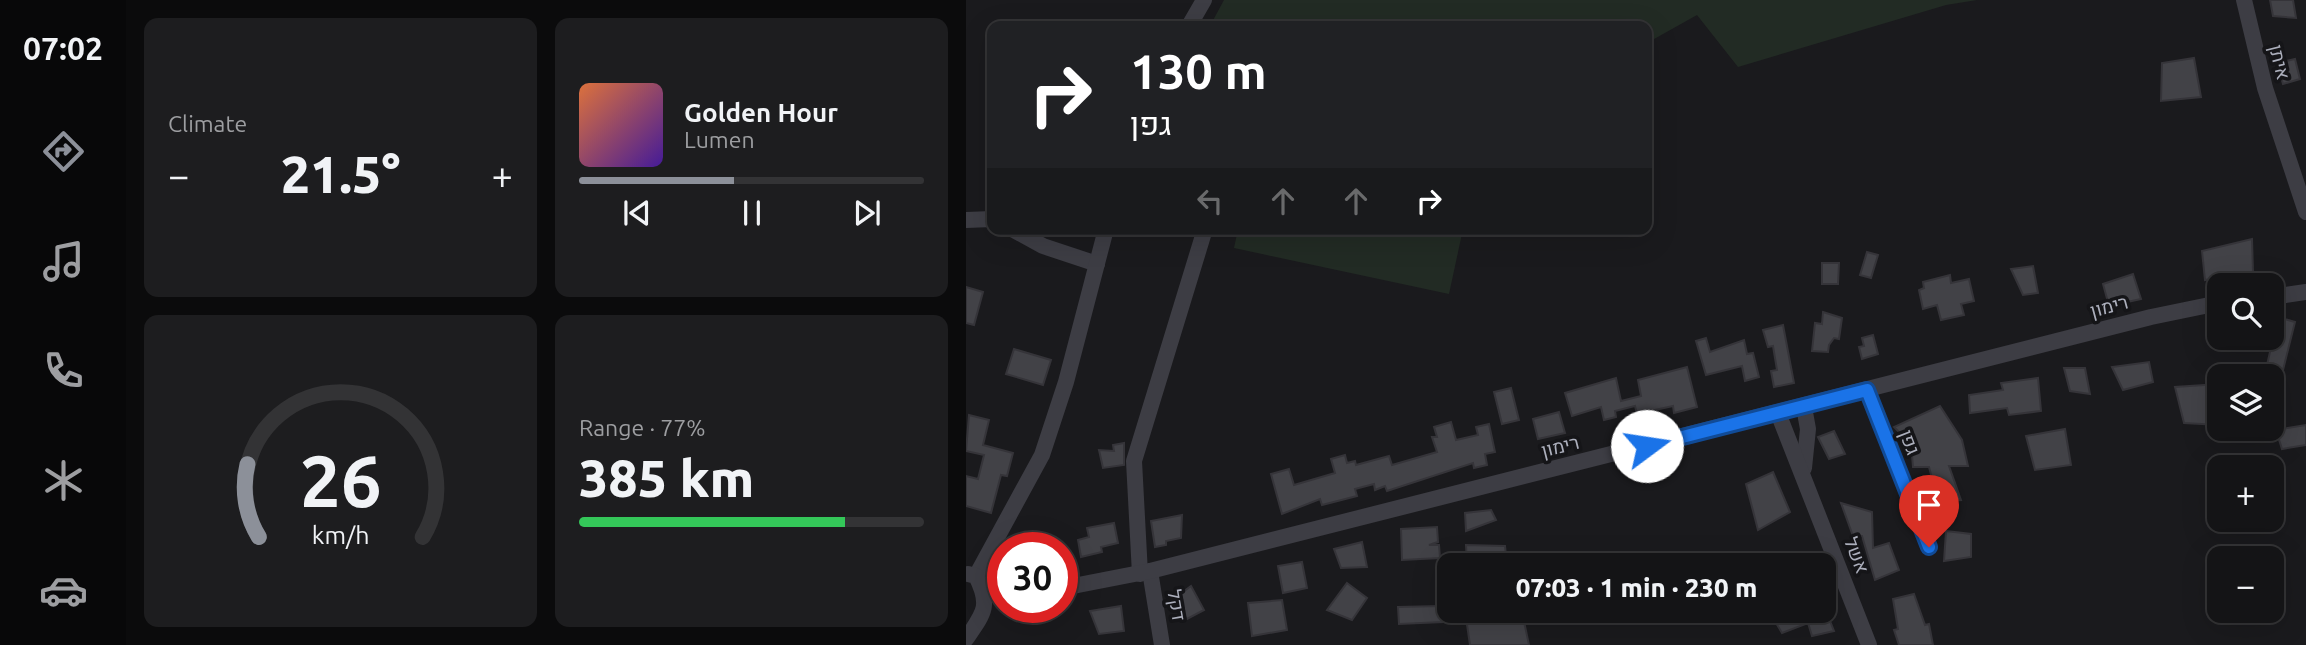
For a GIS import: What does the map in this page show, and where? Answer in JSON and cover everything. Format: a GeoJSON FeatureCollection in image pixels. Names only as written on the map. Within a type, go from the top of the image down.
{"type":"FeatureCollection","features":[{"type":"Feature","properties":{"kind":"street"},"geometry":{"type":"LineString","coordinates":[[1192,21],[1204,0]]}},
{"type":"Feature","properties":{"kind":"street","name":"איתן"},"geometry":{"type":"LineString","coordinates":[[2244,0],[2265,88],[2306,212]]}},
{"type":"Feature","properties":{"kind":"street"},"geometry":{"type":"LineString","coordinates":[[966,220],[987,219]]}},
{"type":"Feature","properties":{"kind":"street"},"geometry":{"type":"LineString","coordinates":[[1023,235],[1043,246],[1097,264]]}},
{"type":"Feature","properties":{"kind":"street"},"geometry":{"type":"LineString","coordinates":[[966,639],[984,613],[986,596],[971,575],[1042,455],[1066,382],[1104,235]]}},
{"type":"Feature","properties":{"kind":"street","name":"דקל"},"geometry":{"type":"LineString","coordinates":[[1163,645],[1145,573],[1135,461],[1203,235]]}},
{"type":"Feature","properties":{"kind":"street"},"geometry":{"type":"LineString","coordinates":[[2284,295],[2306,292]]}},
{"type":"Feature","properties":{"kind":"street","name":"רימון"},"geometry":{"type":"LineString","coordinates":[[1078,585],[1145,573],[2151,317],[2207,305]]}},
{"type":"Feature","properties":{"kind":"street","name":"גפן"},"geometry":{"type":"LineString","coordinates":[[1867,390],[1929,547]]}},
{"type":"Feature","properties":{"kind":"street","name":"אשל"},"geometry":{"type":"LineString","coordinates":[[1804,407],[1808,429],[1804,468],[1807,481]]}},
{"type":"Feature","properties":{"kind":"street","name":"אשל"},"geometry":{"type":"LineString","coordinates":[[1779,413],[1869,645]]}},
{"type":"Feature","properties":{"kind":"shaded area"},"geometry":{"type":"Polygon","coordinates":[[[1224,0],[1977,0],[1946,5],[1738,67],[1697,15],[1652,40],[1652,21],[1213,21],[1224,0]]]}},
{"type":"Feature","properties":{"kind":"shaded area"},"geometry":{"type":"Polygon","coordinates":[[[1237,235],[1462,235],[1449,294],[1234,248],[1237,235]]]}},
{"type":"Feature","properties":{"kind":"building"},"geometry":{"type":"Polygon","coordinates":[[[2270,0],[2293,0],[2296,18],[2273,16],[2270,0]]]}},
{"type":"Feature","properties":{"kind":"building"},"geometry":{"type":"Polygon","coordinates":[[[2194,58],[2201,97],[2161,101],[2162,63],[2194,58]]]}},
{"type":"Feature","properties":{"kind":"building"},"geometry":{"type":"Polygon","coordinates":[[[2295,59],[2300,79],[2283,84],[2277,63],[2295,59]]]}},
{"type":"Feature","properties":{"kind":"building"},"geometry":{"type":"Polygon","coordinates":[[[2252,239],[2253,272],[2207,273],[2205,280],[2202,251],[2252,239]]]}},
{"type":"Feature","properties":{"kind":"building"},"geometry":{"type":"Polygon","coordinates":[[[1867,252],[1878,255],[1871,278],[1860,275],[1867,252]]]}},
{"type":"Feature","properties":{"kind":"building"},"geometry":{"type":"Polygon","coordinates":[[[1822,263],[1839,263],[1838,284],[1822,284],[1822,263]]]}},
{"type":"Feature","properties":{"kind":"building"},"geometry":{"type":"Polygon","coordinates":[[[2033,266],[2038,293],[2023,295],[2011,269],[2033,266]]]}},
{"type":"Feature","properties":{"kind":"building"},"geometry":{"type":"Polygon","coordinates":[[[2133,274],[2141,299],[2109,306],[2103,284],[2133,274]]]}},
{"type":"Feature","properties":{"kind":"building"},"geometry":{"type":"Polygon","coordinates":[[[1950,275],[1951,283],[1969,279],[1974,301],[1961,304],[1964,315],[1941,320],[1937,305],[1923,309],[1919,290],[1924,288],[1923,282],[1950,275]]]}},
{"type":"Feature","properties":{"kind":"building"},"geometry":{"type":"Polygon","coordinates":[[[966,287],[983,292],[974,325],[966,323],[966,287]]]}},
{"type":"Feature","properties":{"kind":"building"},"geometry":{"type":"Polygon","coordinates":[[[1823,312],[1842,318],[1839,339],[1834,338],[1828,352],[1812,351],[1815,323],[1822,324],[1823,312]]]}},
{"type":"Feature","properties":{"kind":"building"},"geometry":{"type":"Polygon","coordinates":[[[2284,319],[2295,322],[2284,366],[2267,364],[2270,350],[2284,350],[2284,319]]]}},
{"type":"Feature","properties":{"kind":"building"},"geometry":{"type":"Polygon","coordinates":[[[1783,325],[1794,383],[1774,387],[1771,371],[1777,370],[1773,346],[1768,347],[1763,330],[1783,325]]]}},
{"type":"Feature","properties":{"kind":"building"},"geometry":{"type":"Polygon","coordinates":[[[1873,335],[1878,354],[1862,359],[1859,347],[1864,346],[1862,338],[1873,335]]]}},
{"type":"Feature","properties":{"kind":"building"},"geometry":{"type":"Polygon","coordinates":[[[1706,338],[1710,352],[1744,340],[1747,354],[1753,353],[1759,377],[1745,381],[1742,366],[1706,375],[1696,341],[1706,338]]]}},
{"type":"Feature","properties":{"kind":"building"},"geometry":{"type":"Polygon","coordinates":[[[1014,349],[1051,360],[1043,385],[1006,374],[1014,349]]]}},
{"type":"Feature","properties":{"kind":"building"},"geometry":{"type":"Polygon","coordinates":[[[2149,362],[2153,382],[2123,390],[2112,367],[2149,362]]]}},
{"type":"Feature","properties":{"kind":"building"},"geometry":{"type":"Polygon","coordinates":[[[1687,367],[1697,407],[1674,413],[1673,406],[1637,414],[1635,406],[1615,411],[1616,417],[1604,420],[1601,407],[1572,416],[1565,393],[1616,378],[1621,401],[1641,396],[1638,380],[1687,367]]]}},
{"type":"Feature","properties":{"kind":"building"},"geometry":{"type":"Polygon","coordinates":[[[2064,368],[2085,368],[2090,394],[2070,391],[2064,368]]]}},
{"type":"Feature","properties":{"kind":"building"},"geometry":{"type":"Polygon","coordinates":[[[2038,378],[2041,411],[2009,415],[2007,408],[1970,413],[1969,395],[2003,390],[2001,383],[2038,378]]]}},
{"type":"Feature","properties":{"kind":"building"},"geometry":{"type":"Polygon","coordinates":[[[2207,385],[2207,424],[2184,423],[2175,387],[2207,385]]]}},
{"type":"Feature","properties":{"kind":"building"},"geometry":{"type":"Polygon","coordinates":[[[1511,388],[1519,420],[1502,424],[1494,392],[1511,388]]]}},
{"type":"Feature","properties":{"kind":"building"},"geometry":{"type":"Polygon","coordinates":[[[1940,406],[1962,440],[1968,466],[1949,466],[1961,500],[1938,502],[1929,467],[1913,467],[1911,444],[1894,427],[1940,406]]]}},
{"type":"Feature","properties":{"kind":"building"},"geometry":{"type":"Polygon","coordinates":[[[1559,412],[1565,433],[1538,439],[1533,419],[1559,412]]]}},
{"type":"Feature","properties":{"kind":"building"},"geometry":{"type":"Polygon","coordinates":[[[969,415],[989,420],[983,445],[1013,453],[1007,476],[1001,475],[991,513],[966,506],[966,476],[978,479],[984,455],[966,451],[969,415]]]}},
{"type":"Feature","properties":{"kind":"building"},"geometry":{"type":"Polygon","coordinates":[[[1451,422],[1456,440],[1478,435],[1476,427],[1489,424],[1495,452],[1485,454],[1487,465],[1474,468],[1473,463],[1387,491],[1385,486],[1375,490],[1374,484],[1355,489],[1357,496],[1322,505],[1320,499],[1282,514],[1271,474],[1289,469],[1294,485],[1335,473],[1331,459],[1345,455],[1347,463],[1355,461],[1356,465],[1389,456],[1392,465],[1437,452],[1432,437],[1437,437],[1434,427],[1451,422]]]}},
{"type":"Feature","properties":{"kind":"building"},"geometry":{"type":"Polygon","coordinates":[[[2306,425],[2306,445],[2282,449],[2279,441],[2284,441],[2284,429],[2306,425]]]}},
{"type":"Feature","properties":{"kind":"building"},"geometry":{"type":"Polygon","coordinates":[[[2065,429],[2071,465],[2035,470],[2026,436],[2065,429]]]}},
{"type":"Feature","properties":{"kind":"building"},"geometry":{"type":"Polygon","coordinates":[[[1834,431],[1845,454],[1829,459],[1818,437],[1834,431]]]}},
{"type":"Feature","properties":{"kind":"building"},"geometry":{"type":"Polygon","coordinates":[[[1124,443],[1124,465],[1103,468],[1099,450],[1114,451],[1113,445],[1124,443]]]}},
{"type":"Feature","properties":{"kind":"building"},"geometry":{"type":"Polygon","coordinates":[[[1773,472],[1790,512],[1758,530],[1746,484],[1773,472]]]}},
{"type":"Feature","properties":{"kind":"building"},"geometry":{"type":"Polygon","coordinates":[[[1841,503],[1872,512],[1873,548],[1889,543],[1899,570],[1875,580],[1862,536],[1853,536],[1841,503]]]}},
{"type":"Feature","properties":{"kind":"building"},"geometry":{"type":"Polygon","coordinates":[[[1491,510],[1496,520],[1466,531],[1465,513],[1491,510]]]}},
{"type":"Feature","properties":{"kind":"building"},"geometry":{"type":"Polygon","coordinates":[[[1182,515],[1181,538],[1155,547],[1151,521],[1182,515]]]}},
{"type":"Feature","properties":{"kind":"building"},"geometry":{"type":"Polygon","coordinates":[[[1114,523],[1118,543],[1101,547],[1102,552],[1081,557],[1078,540],[1089,537],[1087,528],[1114,523]]]}},
{"type":"Feature","properties":{"kind":"building"},"geometry":{"type":"Polygon","coordinates":[[[1437,527],[1438,542],[1429,545],[1439,545],[1437,558],[1402,560],[1401,529],[1437,527]]]}},
{"type":"Feature","properties":{"kind":"building"},"geometry":{"type":"Polygon","coordinates":[[[1946,531],[1971,534],[1971,557],[1944,561],[1946,531]]]}},
{"type":"Feature","properties":{"kind":"building"},"geometry":{"type":"Polygon","coordinates":[[[1362,542],[1367,567],[1341,568],[1334,549],[1362,542]]]}},
{"type":"Feature","properties":{"kind":"building"},"geometry":{"type":"Polygon","coordinates":[[[1466,545],[1505,546],[1506,553],[1466,553],[1466,545]]]}},
{"type":"Feature","properties":{"kind":"building"},"geometry":{"type":"Polygon","coordinates":[[[1302,562],[1307,588],[1283,593],[1278,566],[1302,562]]]}},
{"type":"Feature","properties":{"kind":"building"},"geometry":{"type":"Polygon","coordinates":[[[1347,583],[1367,598],[1352,620],[1327,610],[1347,583]]]}},
{"type":"Feature","properties":{"kind":"building"},"geometry":{"type":"Polygon","coordinates":[[[1191,586],[1204,610],[1187,619],[1171,601],[1191,586]]]}},
{"type":"Feature","properties":{"kind":"building"},"geometry":{"type":"Polygon","coordinates":[[[1914,594],[1925,625],[1929,624],[1933,645],[1899,645],[1894,630],[1898,629],[1893,599],[1914,594]]]}},
{"type":"Feature","properties":{"kind":"building"},"geometry":{"type":"Polygon","coordinates":[[[1282,600],[1287,630],[1252,636],[1248,603],[1282,600]]]}},
{"type":"Feature","properties":{"kind":"building"},"geometry":{"type":"Polygon","coordinates":[[[1121,606],[1124,631],[1099,634],[1090,611],[1121,606]]]}},
{"type":"Feature","properties":{"kind":"building"},"geometry":{"type":"Polygon","coordinates":[[[1437,606],[1437,622],[1399,624],[1398,607],[1437,606]]]}},
{"type":"Feature","properties":{"kind":"building"},"geometry":{"type":"Polygon","coordinates":[[[1467,623],[1524,623],[1529,645],[1470,645],[1467,623]]]}},
{"type":"Feature","properties":{"kind":"building"},"geometry":{"type":"Polygon","coordinates":[[[1776,623],[1808,623],[1782,633],[1776,623]]]}},
{"type":"Feature","properties":{"kind":"building"},"geometry":{"type":"Polygon","coordinates":[[[1808,623],[1831,623],[1834,631],[1812,636],[1808,623]]]}},
{"type":"Feature","properties":{"kind":"route"},"geometry":{"type":"LineString","coordinates":[[1647,446],[1867,390],[1929,547]]}}]}
